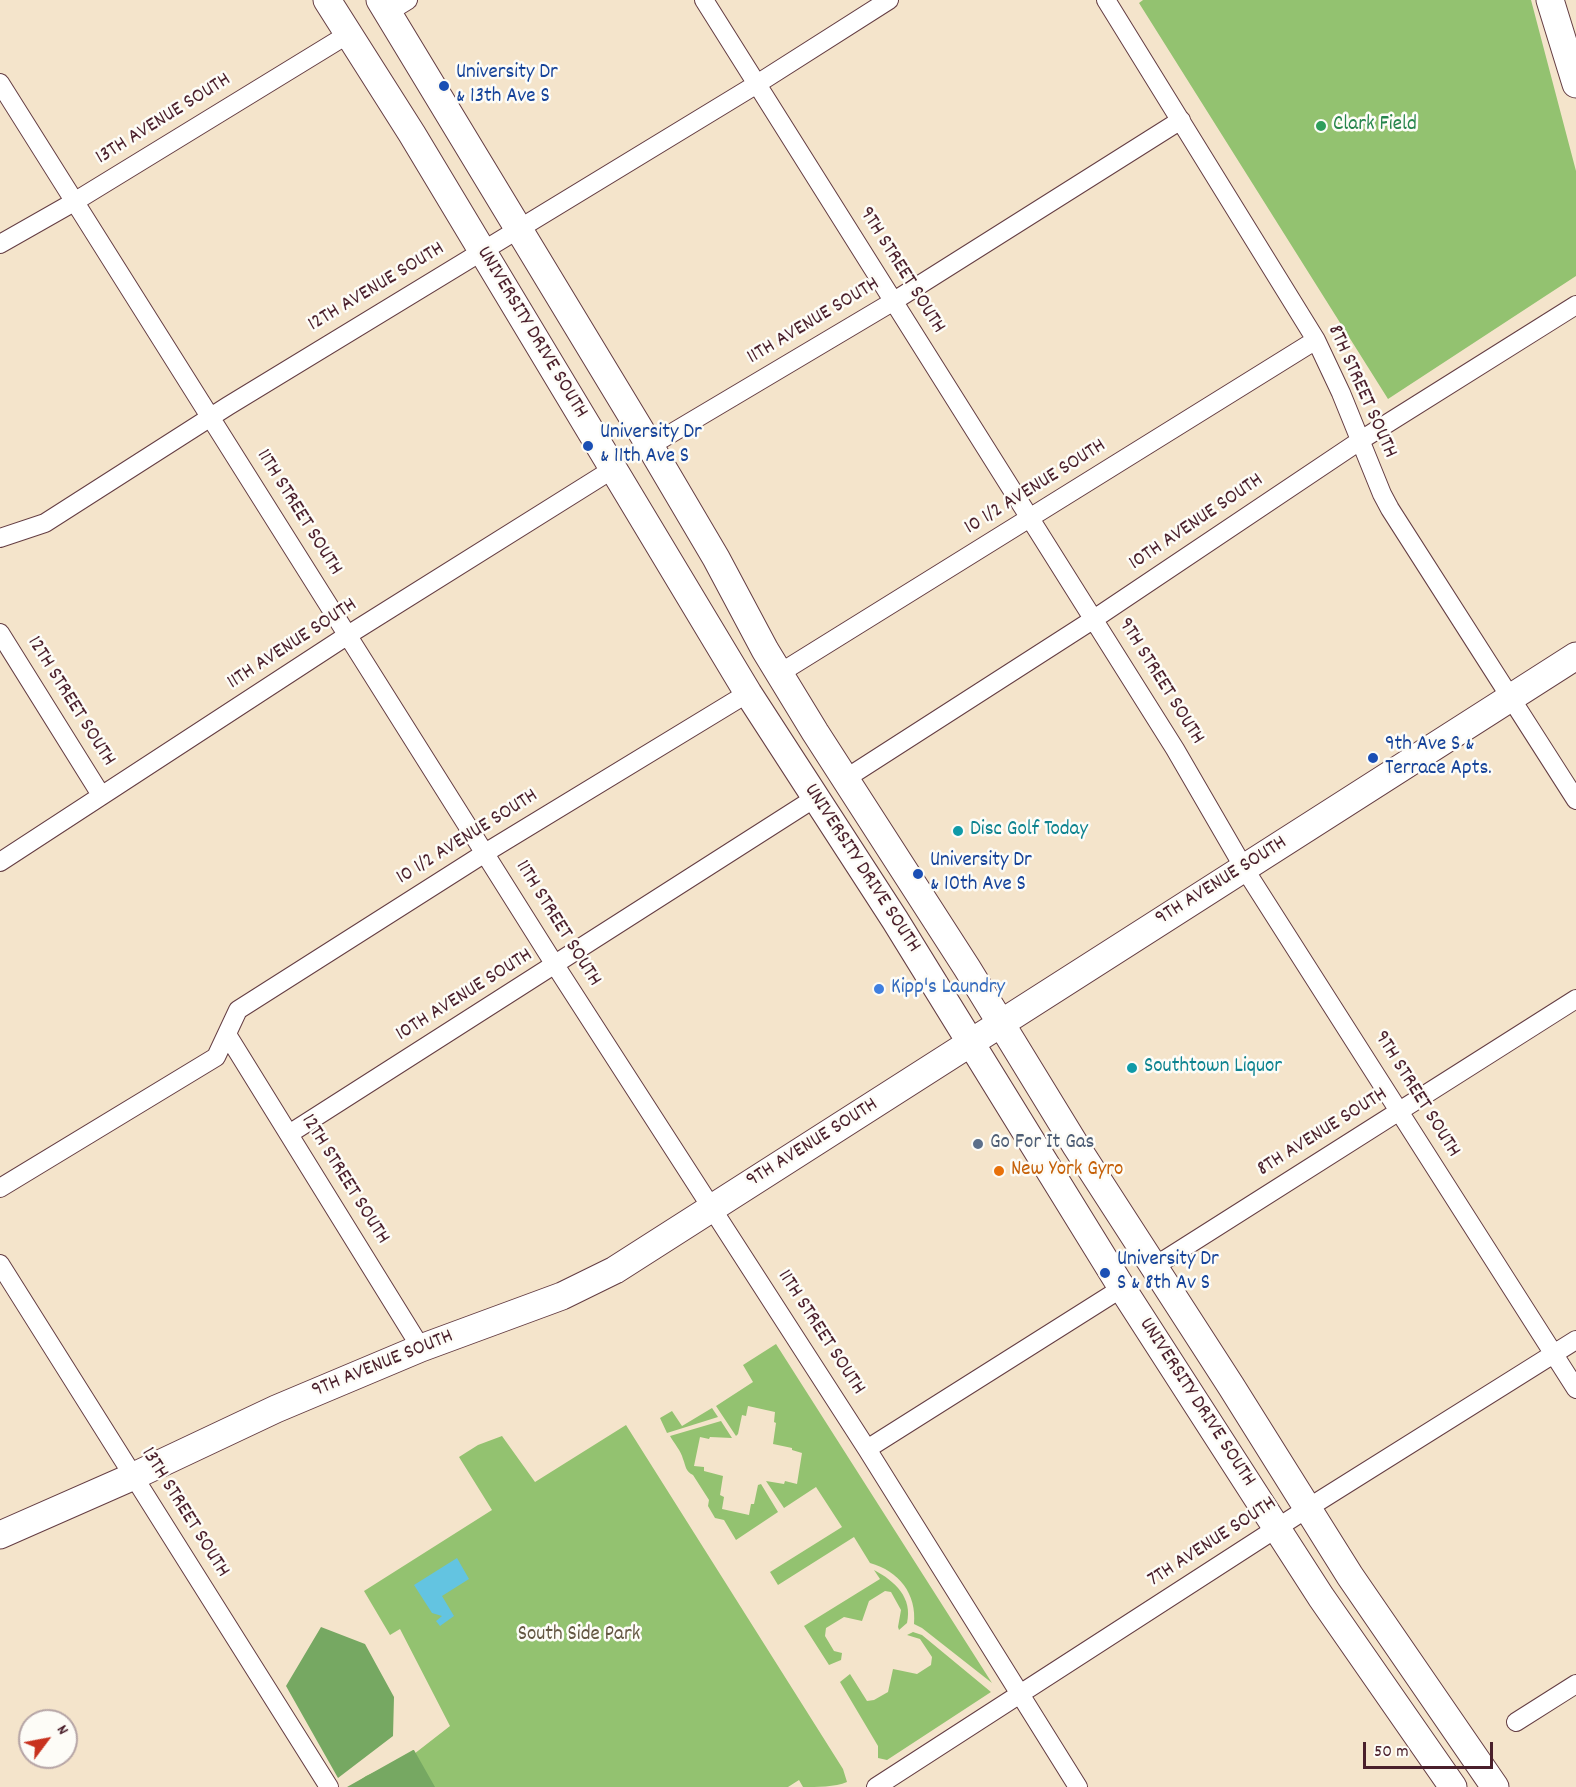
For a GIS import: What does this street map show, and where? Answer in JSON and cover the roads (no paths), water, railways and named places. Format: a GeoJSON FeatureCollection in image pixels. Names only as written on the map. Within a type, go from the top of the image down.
{"type":"FeatureCollection","features":[{"type":"Feature","properties":{"kind":"main road","name":"UNIVERSITY DRIVE SOUTH"},"geometry":{"type":"LineString","coordinates":[[327,0],[350,33],[748,693],[895,920],[1122,1288],[1327,1606],[1453,1787]]}},
{"type":"Feature","properties":{"kind":"main road"},"geometry":{"type":"LineString","coordinates":[[1550,0],[1576,84]]}},
{"type":"Feature","properties":{"kind":"main road","name":"UNIVERSITY DRIVE SOUTH"},"geometry":{"type":"LineString","coordinates":[[391,4],[519,228],[650,446],[780,673],[845,779],[1350,1576],[1495,1787]]}},
{"type":"Feature","properties":{"kind":"main road","name":"9TH AVENUE SOUTH"},"geometry":{"type":"LineString","coordinates":[[0,1535],[134,1476],[276,1409],[421,1348],[562,1296],[615,1270],[1576,657]]}},
{"type":"Feature","properties":{"kind":"street","name":"9TH STREET SOUTH"},"geometry":{"type":"LineString","coordinates":[[704,0],[1175,749],[1244,868],[1576,1389]]}},
{"type":"Feature","properties":{"kind":"street","name":"12TH AVENUE SOUTH"},"geometry":{"type":"LineString","coordinates":[[0,538],[45,523],[211,416],[757,84],[889,0]]}},
{"type":"Feature","properties":{"kind":"street","name":"8TH STREET SOUTH"},"geometry":{"type":"LineString","coordinates":[[1106,0],[1316,340],[1390,509],[1576,800]]}},
{"type":"Feature","properties":{"kind":"street","name":"13TH AVENUE SOUTH"},"geometry":{"type":"LineString","coordinates":[[0,244],[74,202],[350,33]]}},
{"type":"Feature","properties":{"kind":"street","name":"11TH STREET SOUTH"},"geometry":{"type":"LineString","coordinates":[[0,83],[555,965],[867,1449],[1078,1787]]}},
{"type":"Feature","properties":{"kind":"street","name":"11TH AVENUE SOUTH"},"geometry":{"type":"LineString","coordinates":[[650,446],[894,301],[1181,120]]}},
{"type":"Feature","properties":{"kind":"street","name":"10TH AVENUE SOUTH"},"geometry":{"type":"LineString","coordinates":[[845,779],[1094,619],[1361,440],[1576,305]]}},
{"type":"Feature","properties":{"kind":"street","name":"10 1/2 AVENUE SOUTH"},"geometry":{"type":"LineString","coordinates":[[780,673],[1316,340]]}},
{"type":"Feature","properties":{"kind":"street","name":"11TH AVENUE SOUTH"},"geometry":{"type":"LineString","coordinates":[[0,862],[348,635],[613,469]]}},
{"type":"Feature","properties":{"kind":"street","name":"12TH STREET SOUTH"},"geometry":{"type":"LineString","coordinates":[[0,633],[101,795]]}},
{"type":"Feature","properties":{"kind":"street","name":"10 1/2 AVENUE SOUTH"},"geometry":{"type":"LineString","coordinates":[[228,1036],[238,1010],[485,853],[748,693]]}},
{"type":"Feature","properties":{"kind":"street","name":"10TH AVENUE SOUTH"},"geometry":{"type":"LineString","coordinates":[[289,1134],[815,798]]}},
{"type":"Feature","properties":{"kind":"street","name":"8TH AVENUE SOUTH"},"geometry":{"type":"LineString","coordinates":[[1155,1266],[1576,999]]}},
{"type":"Feature","properties":{"kind":"street","name":"12TH STREET SOUTH"},"geometry":{"type":"LineString","coordinates":[[228,1036],[421,1348]]}},
{"type":"Feature","properties":{"kind":"street"},"geometry":{"type":"LineString","coordinates":[[0,1188],[216,1057],[228,1036]]}},
{"type":"Feature","properties":{"kind":"street","name":"13TH STREET SOUTH"},"geometry":{"type":"LineString","coordinates":[[0,1263],[329,1787]]}},
{"type":"Feature","properties":{"kind":"street"},"geometry":{"type":"LineString","coordinates":[[867,1449],[1122,1288]]}},
{"type":"Feature","properties":{"kind":"street","name":"7TH AVENUE SOUTH"},"geometry":{"type":"LineString","coordinates":[[876,1787],[1308,1508],[1576,1340]]}},
{"type":"Feature","properties":{"kind":"street"},"geometry":{"type":"LineString","coordinates":[[1516,1722],[1576,1684]]}},
{"type":"Feature","properties":{"kind":"water"},"geometry":{"type":"Polygon","coordinates":[[[457,1558],[469,1579],[442,1596],[454,1616],[440,1626],[436,1621],[442,1616],[432,1613],[414,1585],[457,1558]]]}},
{"type":"Feature","properties":{"kind":"place","name":"University Dr & 13th Ave S"},"geometry":{"type":"Point","coordinates":[444,86]}},
{"type":"Feature","properties":{"kind":"place","name":"Clark Field"},"geometry":{"type":"Point","coordinates":[1321,126]}},
{"type":"Feature","properties":{"kind":"place","name":"University Dr & 11th Ave S"},"geometry":{"type":"Point","coordinates":[588,446]}},
{"type":"Feature","properties":{"kind":"place","name":"9th Ave S & Terrace Apts."},"geometry":{"type":"Point","coordinates":[1373,758]}},
{"type":"Feature","properties":{"kind":"place","name":"Disc Golf Today"},"geometry":{"type":"Point","coordinates":[958,831]}},
{"type":"Feature","properties":{"kind":"place","name":"University Dr & 10th Ave S"},"geometry":{"type":"Point","coordinates":[918,874]}},
{"type":"Feature","properties":{"kind":"place","name":"Kipp's Laundry"},"geometry":{"type":"Point","coordinates":[879,989]}},
{"type":"Feature","properties":{"kind":"place","name":"Southtown Liquor"},"geometry":{"type":"Point","coordinates":[1132,1068]}},
{"type":"Feature","properties":{"kind":"place","name":"Go For It Gas"},"geometry":{"type":"Point","coordinates":[978,1144]}},
{"type":"Feature","properties":{"kind":"place","name":"New York Gyro"},"geometry":{"type":"Point","coordinates":[999,1171]}},
{"type":"Feature","properties":{"kind":"place","name":"University Dr S & 8th Av S"},"geometry":{"type":"Point","coordinates":[1105,1273]}},
{"type":"Feature","properties":{"kind":"park label","name":"South Side Park"},"geometry":{"type":"Point","coordinates":[579,1636]}}]}
